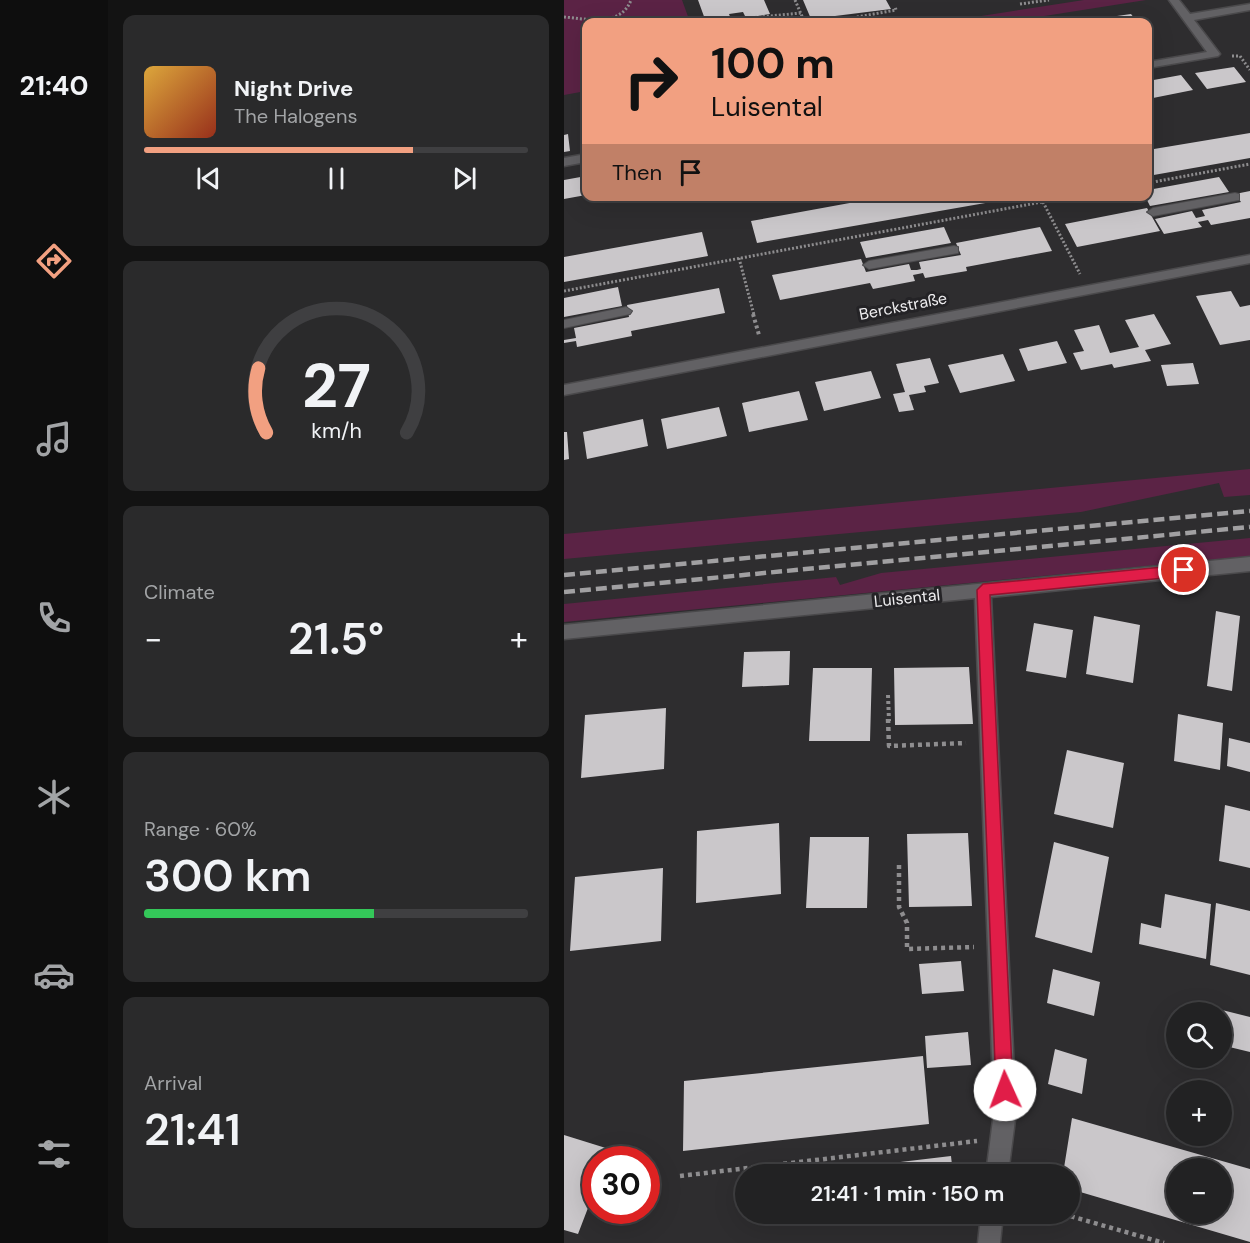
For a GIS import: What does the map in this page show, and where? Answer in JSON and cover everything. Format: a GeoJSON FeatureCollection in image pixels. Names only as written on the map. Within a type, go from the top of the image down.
{"type":"FeatureCollection","features":[{"type":"Feature","properties":{"kind":"street"},"geometry":{"type":"LineString","coordinates":[[1152,64],[1214,54],[1174,0]]}},
{"type":"Feature","properties":{"kind":"street"},"geometry":{"type":"LineString","coordinates":[[1187,18],[1250,7]]}},
{"type":"Feature","properties":{"kind":"street"},"geometry":{"type":"LineString","coordinates":[[564,162],[582,159]]}},
{"type":"Feature","properties":{"kind":"street","name":"Berckstraße"},"geometry":{"type":"LineString","coordinates":[[564,390],[763,350],[1250,259]]}},
{"type":"Feature","properties":{"kind":"street","name":"Luisental"},"geometry":{"type":"LineString","coordinates":[[564,632],[1250,564]]}},
{"type":"Feature","properties":{"kind":"street"},"geometry":{"type":"LineString","coordinates":[[983,590],[1005,1112],[999,1164]]}},
{"type":"Feature","properties":{"kind":"street"},"geometry":{"type":"LineString","coordinates":[[989,1243],[991,1224]]}},
{"type":"Feature","properties":{"kind":"lane"},"geometry":{"type":"LineString","coordinates":[[1153,212],[1235,197]]}},
{"type":"Feature","properties":{"kind":"lane"},"geometry":{"type":"LineString","coordinates":[[869,264],[954,249]]}},
{"type":"Feature","properties":{"kind":"lane"},"geometry":{"type":"LineString","coordinates":[[564,324],[626,312]]}},
{"type":"Feature","properties":{"kind":"path"},"geometry":{"type":"LineString","coordinates":[[611,18],[628,8],[631,0]]}},
{"type":"Feature","properties":{"kind":"path"},"geometry":{"type":"LineString","coordinates":[[795,0],[803,18]]}},
{"type":"Feature","properties":{"kind":"path"},"geometry":{"type":"LineString","coordinates":[[1020,4],[1049,0]]}},
{"type":"Feature","properties":{"kind":"path"},"geometry":{"type":"LineString","coordinates":[[852,18],[896,10],[895,6]]}},
{"type":"Feature","properties":{"kind":"path"},"geometry":{"type":"LineString","coordinates":[[763,18],[801,13]]}},
{"type":"Feature","properties":{"kind":"path"},"geometry":{"type":"LineString","coordinates":[[564,17],[582,18]]}},
{"type":"Feature","properties":{"kind":"path"},"geometry":{"type":"LineString","coordinates":[[1152,182],[1250,164]]}},
{"type":"Feature","properties":{"kind":"path"},"geometry":{"type":"LineString","coordinates":[[564,291],[1048,201]]}},
{"type":"Feature","properties":{"kind":"path"},"geometry":{"type":"LineString","coordinates":[[1043,202],[1088,289]]}},
{"type":"Feature","properties":{"kind":"path"},"geometry":{"type":"LineString","coordinates":[[739,258],[763,350]]}},
{"type":"Feature","properties":{"kind":"path"},"geometry":{"type":"LineString","coordinates":[[888,695],[889,746],[990,742]]}},
{"type":"Feature","properties":{"kind":"path"},"geometry":{"type":"LineString","coordinates":[[899,865],[899,907],[907,923],[907,949],[999,946]]}},
{"type":"Feature","properties":{"kind":"path"},"geometry":{"type":"LineString","coordinates":[[680,1176],[1002,1138]]}},
{"type":"Feature","properties":{"kind":"path"},"geometry":{"type":"LineString","coordinates":[[1080,1219],[1164,1243]]}},
{"type":"Feature","properties":{"kind":"shaded area"},"geometry":{"type":"Polygon","coordinates":[[[564,0],[682,0],[689,18],[582,18],[582,92],[564,95],[564,0]]]}},
{"type":"Feature","properties":{"kind":"shaded area"},"geometry":{"type":"Polygon","coordinates":[[[1084,0],[1146,0],[1032,18],[969,18],[1084,0]]]}},
{"type":"Feature","properties":{"kind":"shaded area"},"geometry":{"type":"Polygon","coordinates":[[[1250,469],[1250,495],[1224,497],[1219,483],[1081,512],[564,559],[564,534],[1250,469]]]}},
{"type":"Feature","properties":{"kind":"shaded area"},"geometry":{"type":"Polygon","coordinates":[[[1250,538],[1250,556],[564,622],[564,604],[836,577],[840,585],[881,573],[1250,538]]]}},
{"type":"Feature","properties":{"kind":"building"},"geometry":{"type":"Polygon","coordinates":[[[698,0],[764,0],[770,14],[746,18],[743,12],[729,14],[730,18],[705,18],[698,0]]]}},
{"type":"Feature","properties":{"kind":"building"},"geometry":{"type":"Polygon","coordinates":[[[803,0],[886,0],[891,9],[819,18],[811,18],[803,0]]]}},
{"type":"Feature","properties":{"kind":"building"},"geometry":{"type":"Polygon","coordinates":[[[1131,14],[1134,18],[1103,18],[1131,14]]]}},
{"type":"Feature","properties":{"kind":"building"},"geometry":{"type":"Polygon","coordinates":[[[1234,67],[1246,82],[1207,89],[1195,73],[1234,67]]]}},
{"type":"Feature","properties":{"kind":"building"},"geometry":{"type":"Polygon","coordinates":[[[1181,75],[1193,90],[1153,98],[1152,80],[1181,75]]]}},
{"type":"Feature","properties":{"kind":"building"},"geometry":{"type":"Polygon","coordinates":[[[1250,133],[1250,158],[1152,175],[1152,149],[1250,133]]]}},
{"type":"Feature","properties":{"kind":"building"},"geometry":{"type":"Polygon","coordinates":[[[568,134],[570,151],[564,152],[564,135],[568,134]]]}},
{"type":"Feature","properties":{"kind":"building"},"geometry":{"type":"Polygon","coordinates":[[[582,177],[582,196],[564,199],[564,180],[582,177]]]}},
{"type":"Feature","properties":{"kind":"building"},"geometry":{"type":"Polygon","coordinates":[[[1219,177],[1229,192],[1150,206],[1148,201],[1152,201],[1152,189],[1219,177]]]}},
{"type":"Feature","properties":{"kind":"building"},"geometry":{"type":"Polygon","coordinates":[[[1250,191],[1250,218],[1211,225],[1208,220],[1198,222],[1202,227],[1164,234],[1155,219],[1192,211],[1196,218],[1205,216],[1202,210],[1241,202],[1235,194],[1250,191]]]}},
{"type":"Feature","properties":{"kind":"building"},"geometry":{"type":"Polygon","coordinates":[[[861,201],[997,201],[757,243],[751,221],[861,201]]]}},
{"type":"Feature","properties":{"kind":"building"},"geometry":{"type":"Polygon","coordinates":[[[1147,208],[1160,231],[1077,247],[1065,224],[1147,208]]]}},
{"type":"Feature","properties":{"kind":"building"},"geometry":{"type":"Polygon","coordinates":[[[944,227],[951,243],[866,258],[860,242],[944,227]]]}},
{"type":"Feature","properties":{"kind":"building"},"geometry":{"type":"Polygon","coordinates":[[[1040,227],[1052,251],[966,267],[967,271],[925,278],[923,273],[913,275],[915,281],[873,289],[870,283],[780,300],[772,275],[861,259],[866,272],[909,264],[911,270],[917,270],[921,269],[919,262],[961,255],[956,243],[1040,227]]]}},
{"type":"Feature","properties":{"kind":"building"},"geometry":{"type":"Polygon","coordinates":[[[702,232],[708,256],[564,282],[564,257],[702,232]]]}},
{"type":"Feature","properties":{"kind":"building"},"geometry":{"type":"Polygon","coordinates":[[[618,287],[622,306],[564,317],[564,298],[618,287]]]}},
{"type":"Feature","properties":{"kind":"building"},"geometry":{"type":"Polygon","coordinates":[[[719,288],[725,313],[631,331],[632,336],[577,347],[576,341],[564,343],[564,340],[576,338],[574,328],[629,317],[627,305],[719,288]]]}},
{"type":"Feature","properties":{"kind":"building"},"geometry":{"type":"Polygon","coordinates":[[[1231,291],[1240,307],[1250,305],[1250,340],[1220,345],[1196,296],[1231,291]]]}},
{"type":"Feature","properties":{"kind":"building"},"geometry":{"type":"Polygon","coordinates":[[[1154,314],[1171,344],[1145,350],[1151,361],[1114,368],[1112,364],[1081,370],[1073,353],[1084,351],[1074,330],[1099,325],[1110,353],[1139,347],[1125,320],[1154,314]]]}},
{"type":"Feature","properties":{"kind":"building"},"geometry":{"type":"Polygon","coordinates":[[[1057,341],[1067,363],[1028,371],[1019,349],[1057,341]]]}},
{"type":"Feature","properties":{"kind":"building"},"geometry":{"type":"Polygon","coordinates":[[[1003,354],[1015,381],[960,393],[948,365],[1003,354]]]}},
{"type":"Feature","properties":{"kind":"building"},"geometry":{"type":"Polygon","coordinates":[[[930,358],[939,383],[924,386],[926,392],[909,395],[914,410],[899,412],[893,394],[905,392],[896,364],[930,358]]]}},
{"type":"Feature","properties":{"kind":"building"},"geometry":{"type":"Polygon","coordinates":[[[1193,363],[1199,384],[1167,386],[1161,365],[1193,363]]]}},
{"type":"Feature","properties":{"kind":"building"},"geometry":{"type":"Polygon","coordinates":[[[871,371],[881,398],[824,411],[815,382],[871,371]]]}},
{"type":"Feature","properties":{"kind":"building"},"geometry":{"type":"Polygon","coordinates":[[[799,391],[808,420],[749,432],[742,403],[799,391]]]}},
{"type":"Feature","properties":{"kind":"building"},"geometry":{"type":"Polygon","coordinates":[[[719,407],[727,436],[667,449],[661,419],[719,407]]]}},
{"type":"Feature","properties":{"kind":"building"},"geometry":{"type":"Polygon","coordinates":[[[643,419],[648,446],[587,459],[583,432],[643,419]]]}},
{"type":"Feature","properties":{"kind":"building"},"geometry":{"type":"Polygon","coordinates":[[[564,432],[567,432],[569,459],[564,460],[564,432]]]}},
{"type":"Feature","properties":{"kind":"building"},"geometry":{"type":"Polygon","coordinates":[[[1216,611],[1240,616],[1232,691],[1207,686],[1216,611]]]}},
{"type":"Feature","properties":{"kind":"building"},"geometry":{"type":"Polygon","coordinates":[[[1094,616],[1140,625],[1133,683],[1086,674],[1094,616]]]}},
{"type":"Feature","properties":{"kind":"building"},"geometry":{"type":"Polygon","coordinates":[[[1034,623],[1073,630],[1066,678],[1026,671],[1034,623]]]}},
{"type":"Feature","properties":{"kind":"building"},"geometry":{"type":"Polygon","coordinates":[[[790,651],[789,685],[742,687],[744,652],[790,651]]]}},
{"type":"Feature","properties":{"kind":"building"},"geometry":{"type":"Polygon","coordinates":[[[969,667],[973,724],[895,725],[894,668],[969,667]]]}},
{"type":"Feature","properties":{"kind":"building"},"geometry":{"type":"Polygon","coordinates":[[[813,668],[872,668],[870,741],[809,741],[813,668]]]}},
{"type":"Feature","properties":{"kind":"building"},"geometry":{"type":"Polygon","coordinates":[[[666,708],[664,769],[581,778],[585,715],[666,708]]]}},
{"type":"Feature","properties":{"kind":"building"},"geometry":{"type":"Polygon","coordinates":[[[1178,714],[1223,723],[1220,770],[1174,761],[1178,714]]]}},
{"type":"Feature","properties":{"kind":"building"},"geometry":{"type":"Polygon","coordinates":[[[1229,738],[1250,743],[1250,772],[1227,766],[1229,738]]]}},
{"type":"Feature","properties":{"kind":"building"},"geometry":{"type":"Polygon","coordinates":[[[1067,750],[1124,763],[1113,828],[1054,814],[1067,750]]]}},
{"type":"Feature","properties":{"kind":"building"},"geometry":{"type":"Polygon","coordinates":[[[1225,805],[1250,811],[1250,868],[1219,861],[1225,805]]]}},
{"type":"Feature","properties":{"kind":"building"},"geometry":{"type":"Polygon","coordinates":[[[779,823],[781,894],[696,903],[697,831],[779,823]]]}},
{"type":"Feature","properties":{"kind":"building"},"geometry":{"type":"Polygon","coordinates":[[[968,833],[972,906],[909,907],[907,834],[968,833]]]}},
{"type":"Feature","properties":{"kind":"building"},"geometry":{"type":"Polygon","coordinates":[[[810,837],[869,837],[867,908],[806,908],[810,837]]]}},
{"type":"Feature","properties":{"kind":"building"},"geometry":{"type":"Polygon","coordinates":[[[1054,842],[1109,857],[1092,953],[1035,937],[1054,842]]]}},
{"type":"Feature","properties":{"kind":"building"},"geometry":{"type":"Polygon","coordinates":[[[663,868],[661,941],[570,951],[575,877],[663,868]]]}},
{"type":"Feature","properties":{"kind":"building"},"geometry":{"type":"Polygon","coordinates":[[[1165,894],[1211,904],[1206,959],[1139,944],[1141,923],[1161,928],[1165,894]]]}},
{"type":"Feature","properties":{"kind":"building"},"geometry":{"type":"Polygon","coordinates":[[[1216,903],[1250,911],[1250,975],[1210,965],[1216,903]]]}},
{"type":"Feature","properties":{"kind":"building"},"geometry":{"type":"Polygon","coordinates":[[[961,961],[964,991],[922,994],[919,964],[961,961]]]}},
{"type":"Feature","properties":{"kind":"building"},"geometry":{"type":"Polygon","coordinates":[[[1053,969],[1100,982],[1094,1016],[1047,1003],[1053,969]]]}},
{"type":"Feature","properties":{"kind":"building"},"geometry":{"type":"Polygon","coordinates":[[[1232,1012],[1250,1017],[1250,1052],[1232,1048],[1232,1012]]]}},
{"type":"Feature","properties":{"kind":"building"},"geometry":{"type":"Polygon","coordinates":[[[968,1032],[971,1065],[927,1068],[925,1036],[968,1032]]]}},
{"type":"Feature","properties":{"kind":"building"},"geometry":{"type":"Polygon","coordinates":[[[1055,1049],[1087,1059],[1082,1094],[1048,1084],[1055,1049]]]}},
{"type":"Feature","properties":{"kind":"building"},"geometry":{"type":"Polygon","coordinates":[[[923,1056],[929,1124],[683,1151],[684,1081],[923,1056]]]}},
{"type":"Feature","properties":{"kind":"building"},"geometry":{"type":"Polygon","coordinates":[[[1072,1118],[1212,1158],[1166,1158],[1166,1217],[1080,1192],[1080,1164],[1065,1164],[1072,1118]]]}},
{"type":"Feature","properties":{"kind":"building"},"geometry":{"type":"Polygon","coordinates":[[[564,1135],[599,1146],[582,1146],[582,1224],[578,1234],[564,1230],[564,1135]]]}},
{"type":"Feature","properties":{"kind":"building"},"geometry":{"type":"Polygon","coordinates":[[[951,1156],[952,1164],[883,1164],[951,1156]]]}},
{"type":"Feature","properties":{"kind":"building"},"geometry":{"type":"Polygon","coordinates":[[[1232,1164],[1250,1169],[1250,1242],[1189,1224],[1232,1224],[1232,1164]]]}},
{"type":"Feature","properties":{"kind":"railway"},"geometry":{"type":"LineString","coordinates":[[564,575],[1250,511]]}},
{"type":"Feature","properties":{"kind":"railway"},"geometry":{"type":"LineString","coordinates":[[564,592],[1250,527]]}},
{"type":"Feature","properties":{"kind":"route"},"geometry":{"type":"LineString","coordinates":[[1005,1090],[983,590],[1184,570]]}}]}
